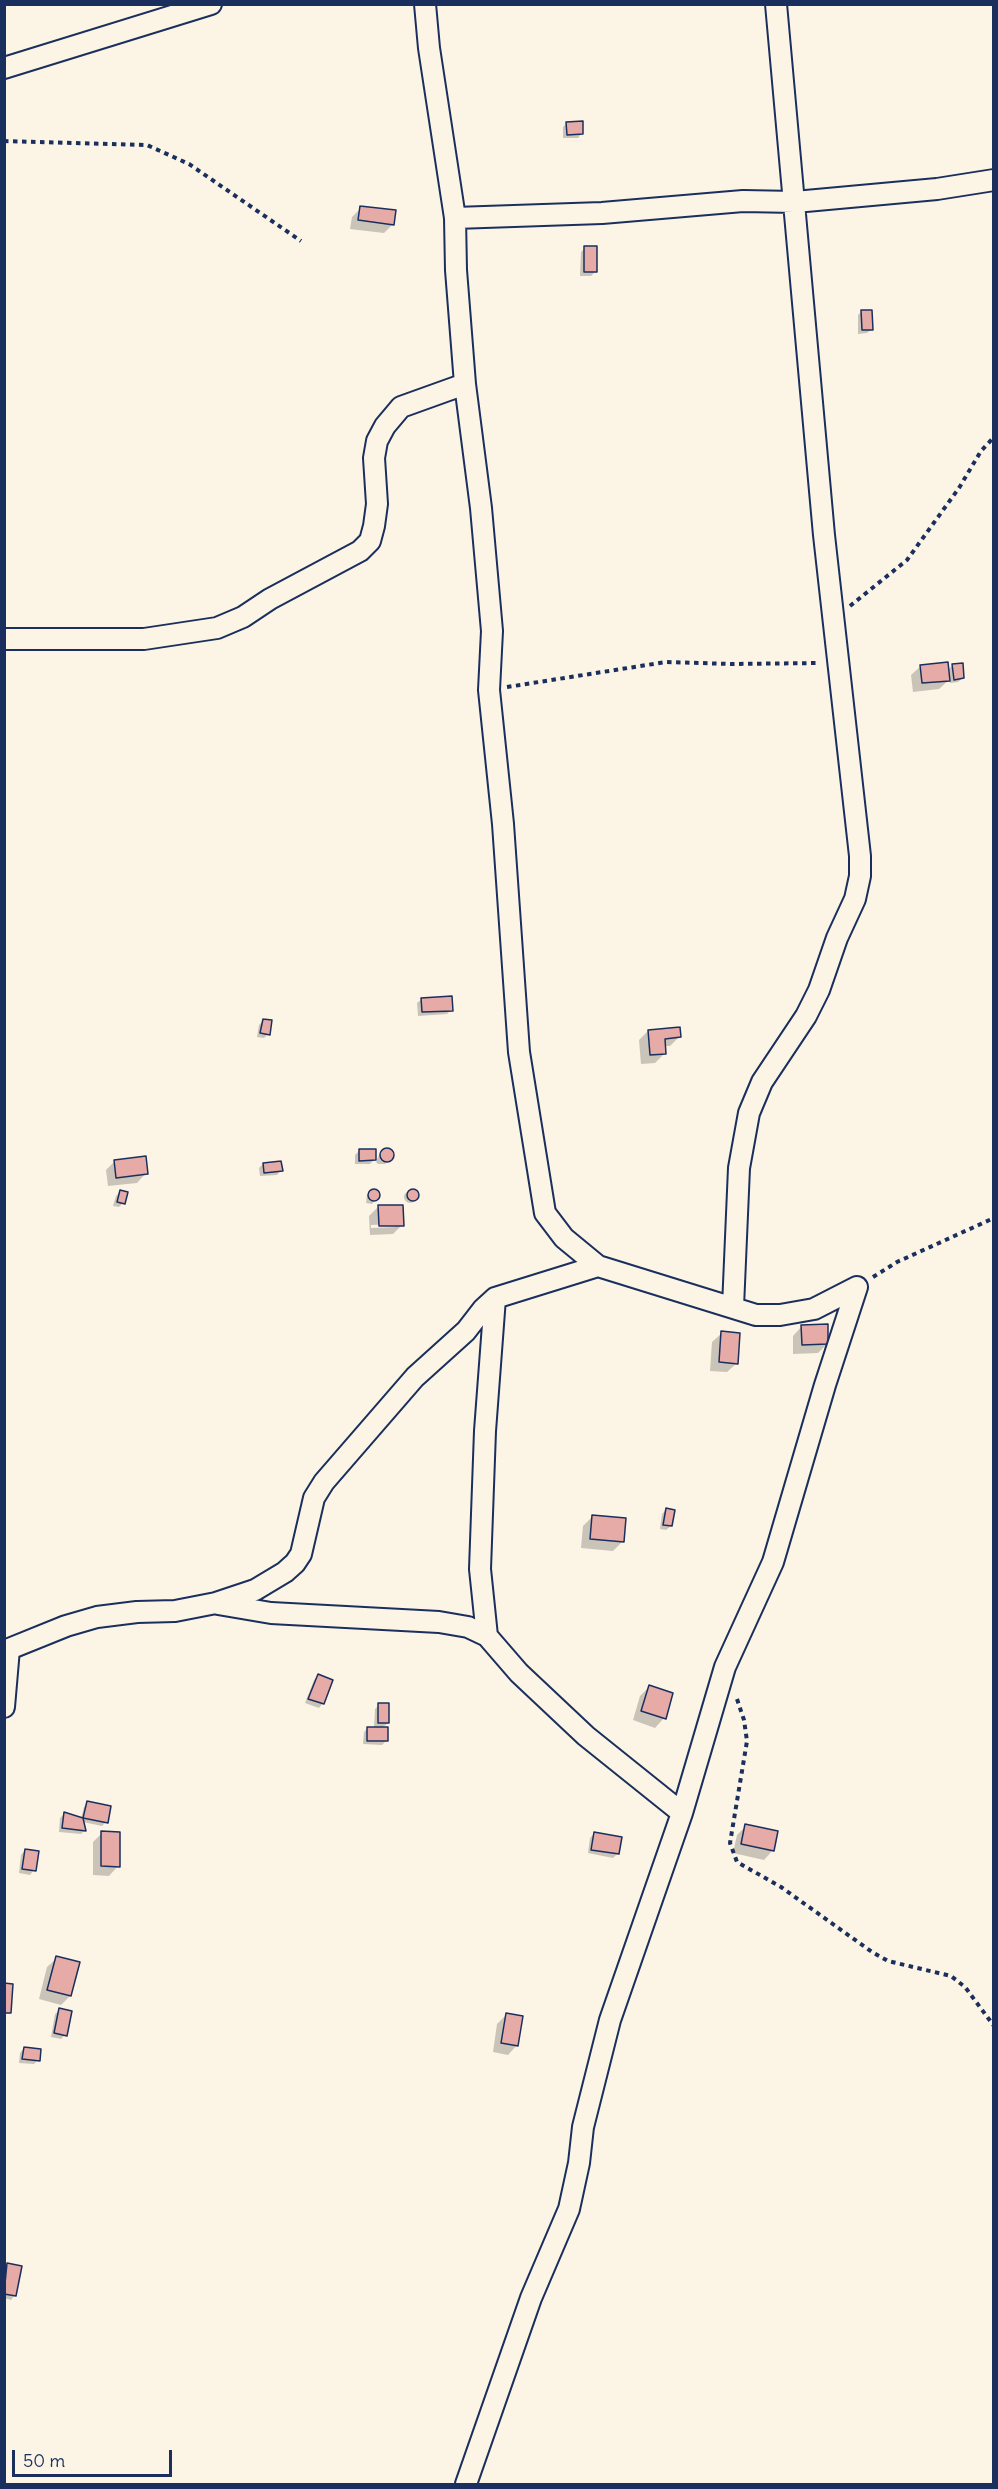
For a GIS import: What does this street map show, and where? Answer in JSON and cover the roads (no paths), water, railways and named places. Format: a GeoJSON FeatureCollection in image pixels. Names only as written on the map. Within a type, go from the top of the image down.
{"type":"FeatureCollection","features":[{"type":"Feature","properties":{"kind":"street"},"geometry":{"type":"LineString","coordinates":[[4,68],[211,4]]}},
{"type":"Feature","properties":{"kind":"street"},"geometry":{"type":"LineString","coordinates":[[425,4],[429,48],[455,218],[456,270],[465,384],[481,508],[492,631],[489,690],[503,824],[519,1052],[543,1206],[549,1221],[564,1238],[598,1266],[756,1315],[780,1315],[814,1309],[856,1287],[773,1562],[725,1667],[682,1813],[610,2020],[583,2127],[579,2163],[568,2209],[531,2298],[466,2484]]}},
{"type":"Feature","properties":{"kind":"street"},"geometry":{"type":"LineString","coordinates":[[733,1307],[739,1168],[749,1113],[762,1082],[806,1016],[819,990],[837,938],[855,899],[860,876],[860,856],[837,663],[776,4]]}},
{"type":"Feature","properties":{"kind":"street"},"geometry":{"type":"LineString","coordinates":[[455,218],[602,213],[743,201],[795,202],[937,189],[993,180]]}},
{"type":"Feature","properties":{"kind":"street"},"geometry":{"type":"LineString","coordinates":[[4,639],[144,639],[216,628],[243,617],[270,599],[360,551],[370,541],[377,504],[374,458],[377,441],[385,426],[401,407],[465,384]]}},
{"type":"Feature","properties":{"kind":"street"},"geometry":{"type":"LineString","coordinates":[[4,1707],[7,1650],[66,1626],[98,1617],[137,1612],[175,1611],[216,1603],[255,1590],[295,1563],[301,1554],[314,1498],[324,1482],[416,1377],[466,1331],[483,1309],[495,1298],[598,1266]]}},
{"type":"Feature","properties":{"kind":"street"},"geometry":{"type":"LineString","coordinates":[[487,1636],[480,1569],[485,1431],[495,1298]]}},
{"type":"Feature","properties":{"kind":"street"},"geometry":{"type":"LineString","coordinates":[[216,1603],[271,1613],[439,1622],[468,1627],[487,1636],[519,1673],[586,1736],[682,1813]]}}]}
